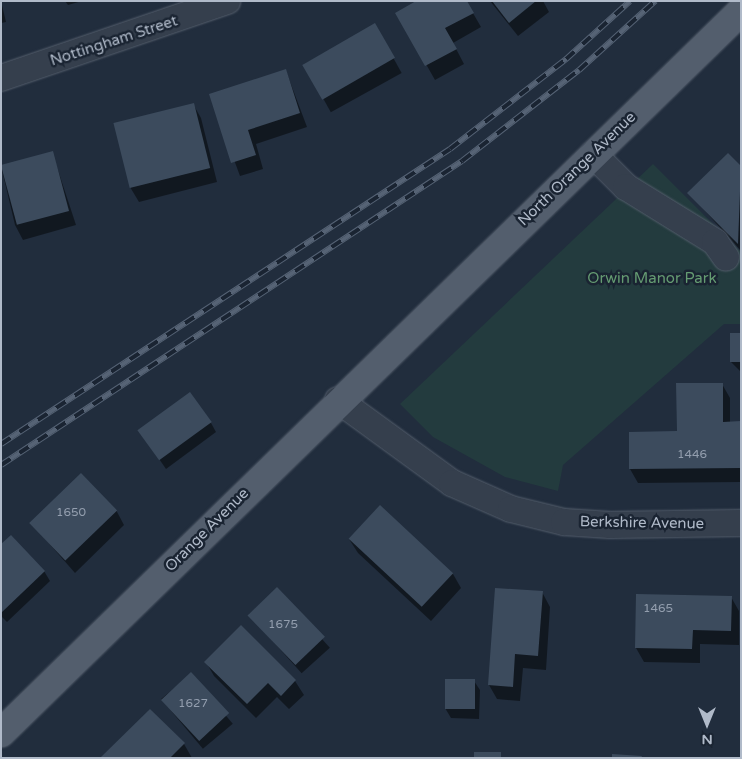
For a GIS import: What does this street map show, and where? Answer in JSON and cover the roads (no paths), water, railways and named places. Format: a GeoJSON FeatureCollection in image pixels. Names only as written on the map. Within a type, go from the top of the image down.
{"type":"FeatureCollection","features":[{"type":"Feature","properties":{"kind":"main road","name":"North Orange Avenue"},"geometry":{"type":"LineString","coordinates":[[413,328],[741,11]]}},
{"type":"Feature","properties":{"kind":"main road","name":"Orange Avenue"},"geometry":{"type":"LineString","coordinates":[[1,733],[413,328]]}},
{"type":"Feature","properties":{"kind":"street","name":"Nottingham Street"},"geometry":{"type":"LineString","coordinates":[[1,78],[227,1]]}},
{"type":"Feature","properties":{"kind":"street"},"geometry":{"type":"LineString","coordinates":[[592,154],[626,187],[715,242],[726,258]]}},
{"type":"Feature","properties":{"kind":"street","name":"Berkshire Avenue"},"geometry":{"type":"LineString","coordinates":[[338,400],[452,483],[511,509],[564,522],[610,525],[741,523]]}},
{"type":"Feature","properties":{"kind":"railway"},"geometry":{"type":"LineString","coordinates":[[1,444],[450,149],[566,59],[630,1]]}},
{"type":"Feature","properties":{"kind":"railway"},"geometry":{"type":"LineString","coordinates":[[1,465],[462,161],[579,70],[655,1]]}},
{"type":"Feature","properties":{"kind":"park label","name":"Orwin Manor Park"},"geometry":{"type":"Point","coordinates":[652,279]}}]}
